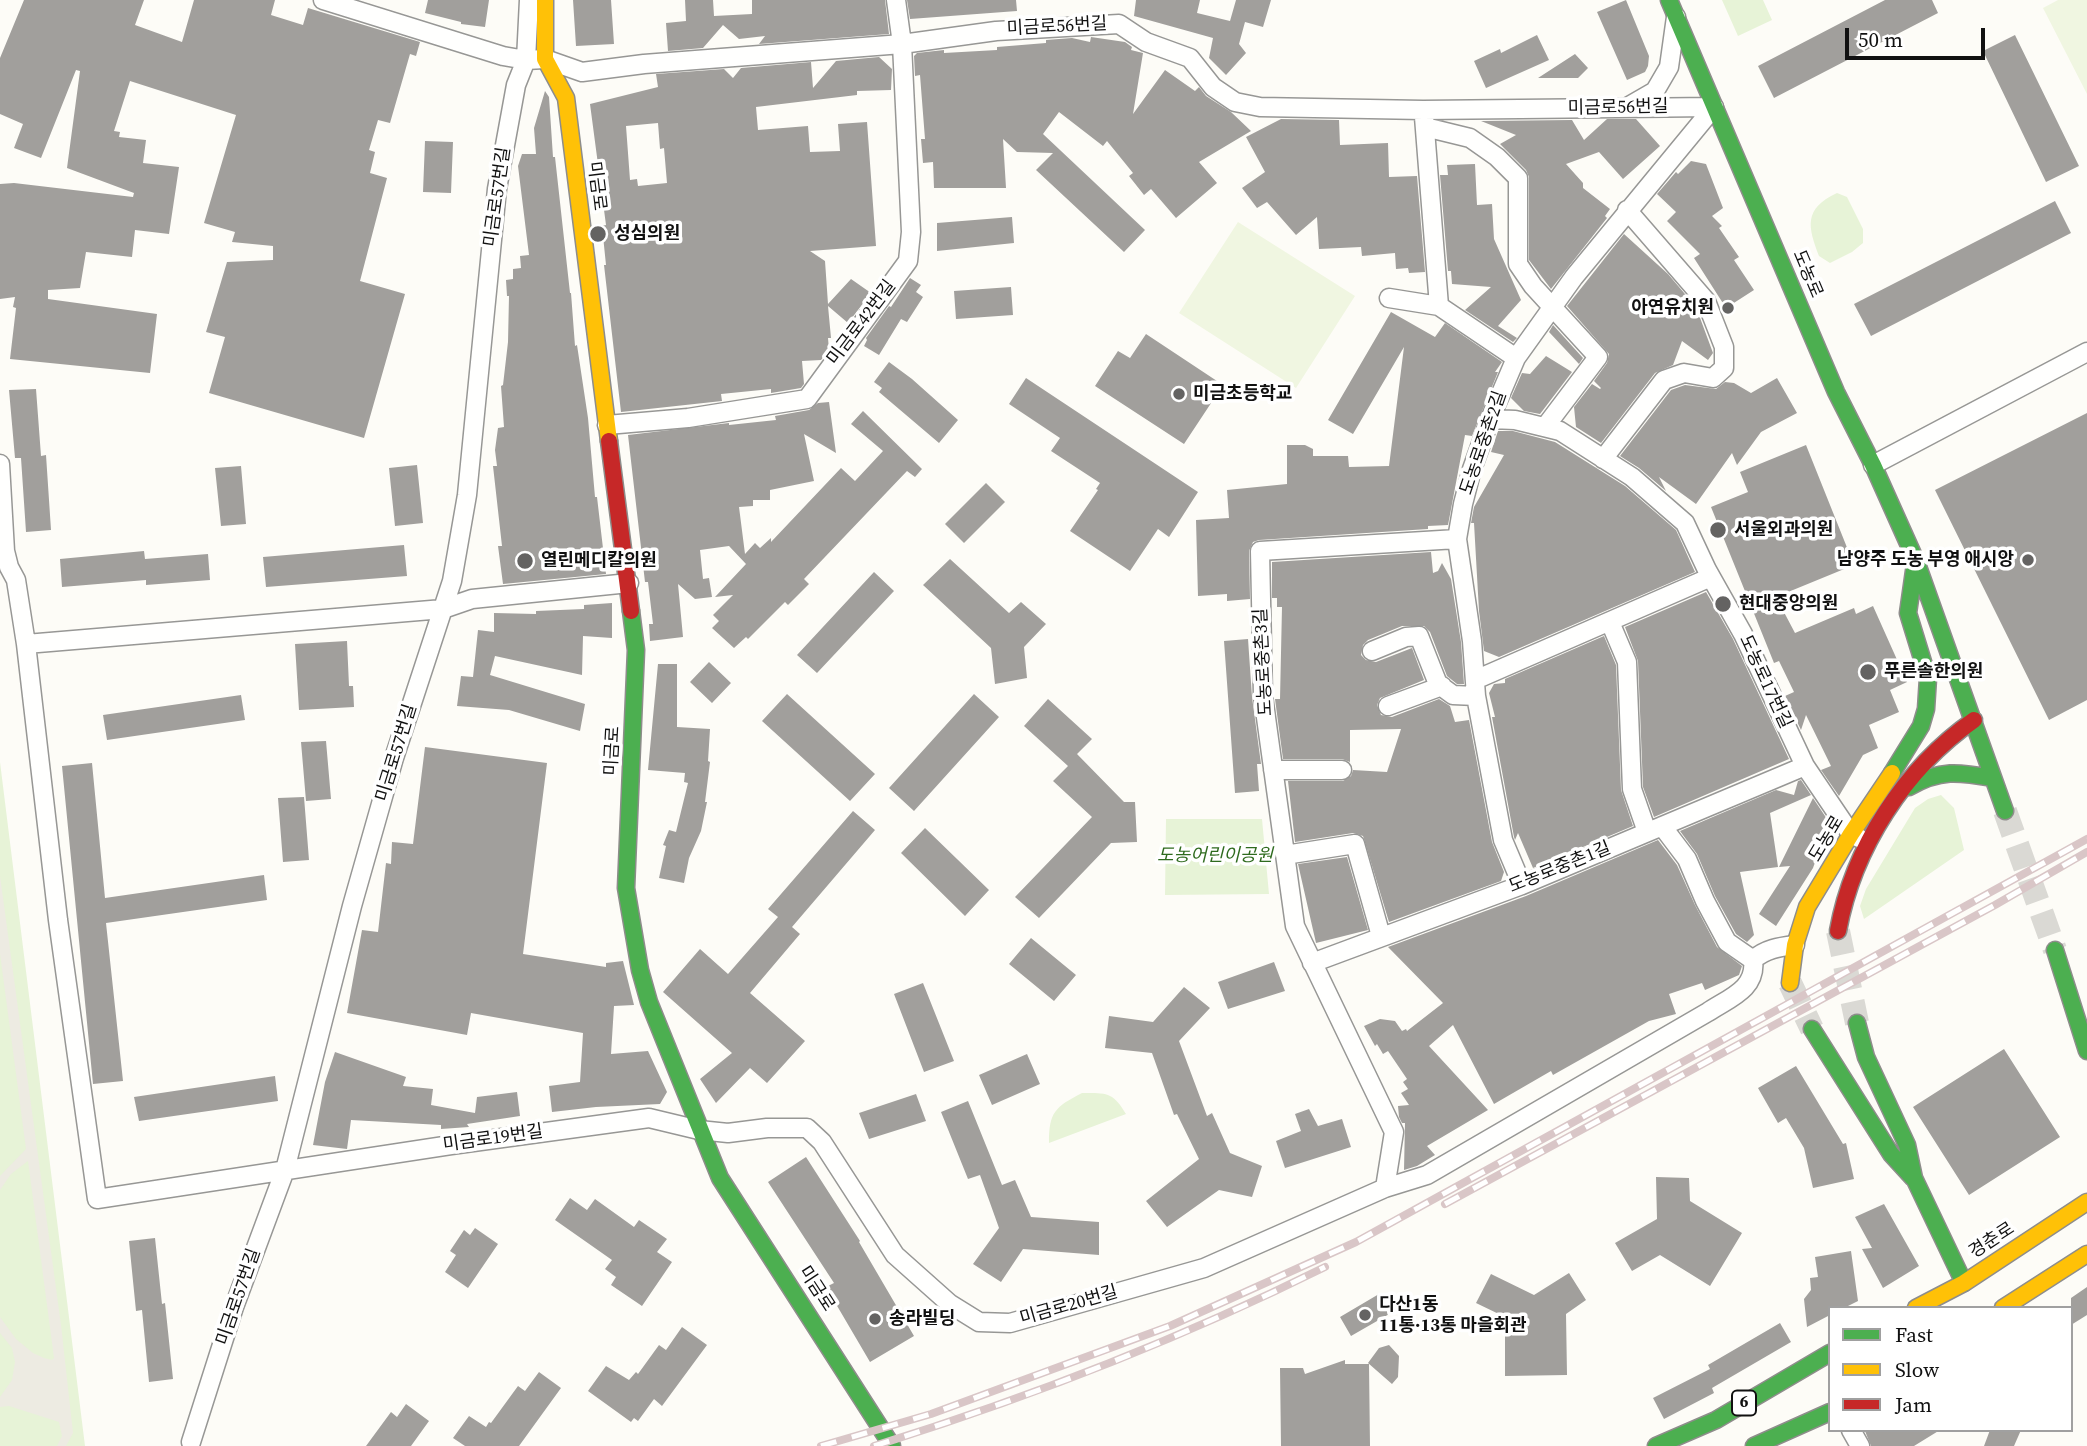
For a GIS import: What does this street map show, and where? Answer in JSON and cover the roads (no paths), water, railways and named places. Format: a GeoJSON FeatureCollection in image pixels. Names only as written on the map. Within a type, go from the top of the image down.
{"type":"FeatureCollection","features":[{"type":"Feature","properties":{"kind":"street"},"geometry":{"type":"LineString","coordinates":[[323,0],[503,56],[526,60],[545,59]]}},
{"type":"Feature","properties":{"kind":"street","name":"미금로57번길"},"geometry":{"type":"LineString","coordinates":[[191,1442],[234,1307],[285,1170],[352,906],[394,758],[452,581],[467,495],[497,189],[516,85],[526,60],[529,0]]}},
{"type":"Feature","properties":{"kind":"street","name":"미금로"},"geometry":{"type":"LineString","coordinates":[[545,0],[545,59],[566,98],[636,650],[626,888],[640,970],[649,1002],[720,1178],[892,1446]]}},
{"type":"Feature","properties":{"kind":"street","name":"미금로42번길"},"geometry":{"type":"LineString","coordinates":[[607,425],[688,418],[807,398],[908,261],[911,232],[902,44],[895,0]]}},
{"type":"Feature","properties":{"kind":"street","name":"도농로"},"geometry":{"type":"LineString","coordinates":[[1669,0],[1836,392],[1916,561],[1975,720],[2005,811]]}},
{"type":"Feature","properties":{"kind":"street"},"geometry":{"type":"LineString","coordinates":[[1626,108],[1655,91],[1669,67],[1676,17]]}},
{"type":"Feature","properties":{"kind":"street","name":"미금로56번길"},"geometry":{"type":"LineString","coordinates":[[545,59],[582,72],[644,64],[902,44],[996,31],[1119,24],[1146,42],[1190,58],[1213,87],[1235,102],[1260,107],[1424,119],[1626,108],[1714,107]]}},
{"type":"Feature","properties":{"kind":"street"},"geometry":{"type":"LineString","coordinates":[[516,85],[545,59]]}},
{"type":"Feature","properties":{"kind":"street","name":"도농로중촌2길"},"geometry":{"type":"LineString","coordinates":[[1522,885],[1503,840],[1476,688],[1457,539],[1472,469],[1516,358],[1627,210],[1714,107]]}},
{"type":"Feature","properties":{"kind":"street"},"geometry":{"type":"LineString","coordinates":[[1439,306],[1424,119],[1470,138],[1497,157],[1518,178],[1518,264],[1552,307],[1598,357],[1545,427]]}},
{"type":"Feature","properties":{"kind":"street"},"geometry":{"type":"LineString","coordinates":[[1603,458],[1664,380],[1684,373],[1713,378],[1724,368],[1724,347],[1706,301],[1627,210]]}},
{"type":"Feature","properties":{"kind":"street"},"geometry":{"type":"LineString","coordinates":[[1390,298],[1439,306],[1516,358]]}},
{"type":"Feature","properties":{"kind":"street"},"geometry":{"type":"LineString","coordinates":[[1872,465],[2087,352]]}},
{"type":"Feature","properties":{"kind":"street","name":"도농로17번길"},"geometry":{"type":"LineString","coordinates":[[1490,419],[1515,420],[1560,431],[1632,477],[1685,523],[1710,577],[1743,634],[1805,766],[1851,834],[1869,843]]}},
{"type":"Feature","properties":{"kind":"street"},"geometry":{"type":"LineString","coordinates":[[0,464],[5,551],[16,580],[26,644],[443,609],[472,599],[629,583]]}},
{"type":"Feature","properties":{"kind":"street","name":"도농로중촌3길"},"geometry":{"type":"LineString","coordinates":[[1385,1188],[1394,1132],[1295,926],[1263,696],[1260,551],[1457,539]]}},
{"type":"Feature","properties":{"kind":"street","name":"도농로"},"geometry":{"type":"LineString","coordinates":[[1790,983],[1796,945],[1807,907],[1921,726],[1926,709],[1928,678],[1909,613],[1916,561]]}},
{"type":"Feature","properties":{"kind":"street"},"geometry":{"type":"LineString","coordinates":[[1373,651],[1406,638],[1419,636],[1438,684],[1453,695],[1476,688],[1610,622],[1710,577]]}},
{"type":"Feature","properties":{"kind":"street"},"geometry":{"type":"LineString","coordinates":[[1385,1188],[1427,1175],[1707,1012],[1747,986],[1755,973],[1753,960],[1727,942],[1687,859],[1655,829],[1632,789],[1627,662],[1610,622]]}},
{"type":"Feature","properties":{"kind":"street","name":"미금로19번길"},"geometry":{"type":"LineString","coordinates":[[26,644],[58,920],[97,1199],[649,1118],[699,1130]]}},
{"type":"Feature","properties":{"kind":"street"},"geometry":{"type":"LineString","coordinates":[[1388,706],[1442,686]]}},
{"type":"Feature","properties":{"kind":"street"},"geometry":{"type":"LineString","coordinates":[[1838,930],[1840,910],[1851,878],[1869,843],[1902,791],[1918,768],[1945,741],[1975,720]]}},
{"type":"Feature","properties":{"kind":"street","name":"도농로중촌1길"},"geometry":{"type":"LineString","coordinates":[[1312,963],[1522,885],[1805,766]]}},
{"type":"Feature","properties":{"kind":"street"},"geometry":{"type":"LineString","coordinates":[[1273,770],[1342,770]]}},
{"type":"Feature","properties":{"kind":"street"},"geometry":{"type":"LineString","coordinates":[[1902,791],[1928,775],[1947,771],[1993,778]]}},
{"type":"Feature","properties":{"kind":"street"},"geometry":{"type":"LineString","coordinates":[[1285,855],[1355,844],[1381,936]]}},
{"type":"Feature","properties":{"kind":"street"},"geometry":{"type":"LineString","coordinates":[[1753,960],[1770,950],[1796,945]]}},
{"type":"Feature","properties":{"kind":"street"},"geometry":{"type":"LineString","coordinates":[[2055,950],[2087,1051]]}},
{"type":"Feature","properties":{"kind":"street"},"geometry":{"type":"LineString","coordinates":[[1857,1023],[1866,1057],[1908,1145],[1914,1178],[1964,1283]]}},
{"type":"Feature","properties":{"kind":"street"},"geometry":{"type":"LineString","coordinates":[[1812,1029],[1891,1154],[1914,1178]]}},
{"type":"Feature","properties":{"kind":"street","name":"미금로20번길"},"geometry":{"type":"LineString","coordinates":[[699,1130],[728,1133],[767,1128],[807,1128],[822,1142],[895,1255],[950,1304],[979,1322],[1010,1323],[1204,1268],[1385,1188]]}},
{"type":"Feature","properties":{"kind":"street","name":"경춘로"},"geometry":{"type":"LineString","coordinates":[[1920,1306],[1964,1283],[2087,1202]]}},
{"type":"Feature","properties":{"kind":"street"},"geometry":{"type":"LineString","coordinates":[[2006,1306],[2087,1254]]}},
{"type":"Feature","properties":{"kind":"street","name":"6"},"geometry":{"type":"LineString","coordinates":[[1656,1446],[1716,1420],[1828,1354]]}},
{"type":"Feature","properties":{"kind":"street"},"geometry":{"type":"LineString","coordinates":[[1755,1446],[1828,1413]]}},
{"type":"Feature","properties":{"kind":"tunnel"},"geometry":{"type":"LineString","coordinates":[[2005,811],[2055,950]]}},
{"type":"Feature","properties":{"kind":"tunnel"},"geometry":{"type":"LineString","coordinates":[[1838,931],[1857,1023]]}},
{"type":"Feature","properties":{"kind":"tunnel"},"geometry":{"type":"LineString","coordinates":[[1790,983],[1812,1029]]}},
{"type":"Feature","properties":{"kind":"railway"},"geometry":{"type":"LineString","coordinates":[[821,1446],[931,1414],[1170,1326],[1356,1242],[2087,839]]}},
{"type":"Feature","properties":{"kind":"railway"},"geometry":{"type":"LineString","coordinates":[[1445,1204],[1995,905],[2087,852]]}},
{"type":"Feature","properties":{"kind":"railway"},"geometry":{"type":"LineString","coordinates":[[874,1446],[1103,1366],[1215,1319],[1325,1267]]}},
{"type":"Feature","properties":{"kind":"place","name":"성심의원"},"geometry":{"type":"Point","coordinates":[598,234]}},
{"type":"Feature","properties":{"kind":"place","name":"아연유치원"},"geometry":{"type":"Point","coordinates":[1728,308]}},
{"type":"Feature","properties":{"kind":"place","name":"미금초등학교"},"geometry":{"type":"Point","coordinates":[1179,394]}},
{"type":"Feature","properties":{"kind":"place","name":"서울외과의원"},"geometry":{"type":"Point","coordinates":[1718,530]}},
{"type":"Feature","properties":{"kind":"place","name":"남양주 도농 부영 애시앙"},"geometry":{"type":"Point","coordinates":[2028,560]}},
{"type":"Feature","properties":{"kind":"place","name":"열린메디칼의원"},"geometry":{"type":"Point","coordinates":[525,561]}},
{"type":"Feature","properties":{"kind":"place","name":"현대중앙의원"},"geometry":{"type":"Point","coordinates":[1723,604]}},
{"type":"Feature","properties":{"kind":"place","name":"푸른솔한의원"},"geometry":{"type":"Point","coordinates":[1868,672]}},
{"type":"Feature","properties":{"kind":"place","name":"다산1동 11통·13통 마을회관"},"geometry":{"type":"Point","coordinates":[1365,1315]}},
{"type":"Feature","properties":{"kind":"place","name":"송라빌딩"},"geometry":{"type":"Point","coordinates":[875,1319]}},
{"type":"Feature","properties":{"kind":"park label","name":"도농어린이공원"},"geometry":{"type":"Point","coordinates":[1215,856]}}]}
